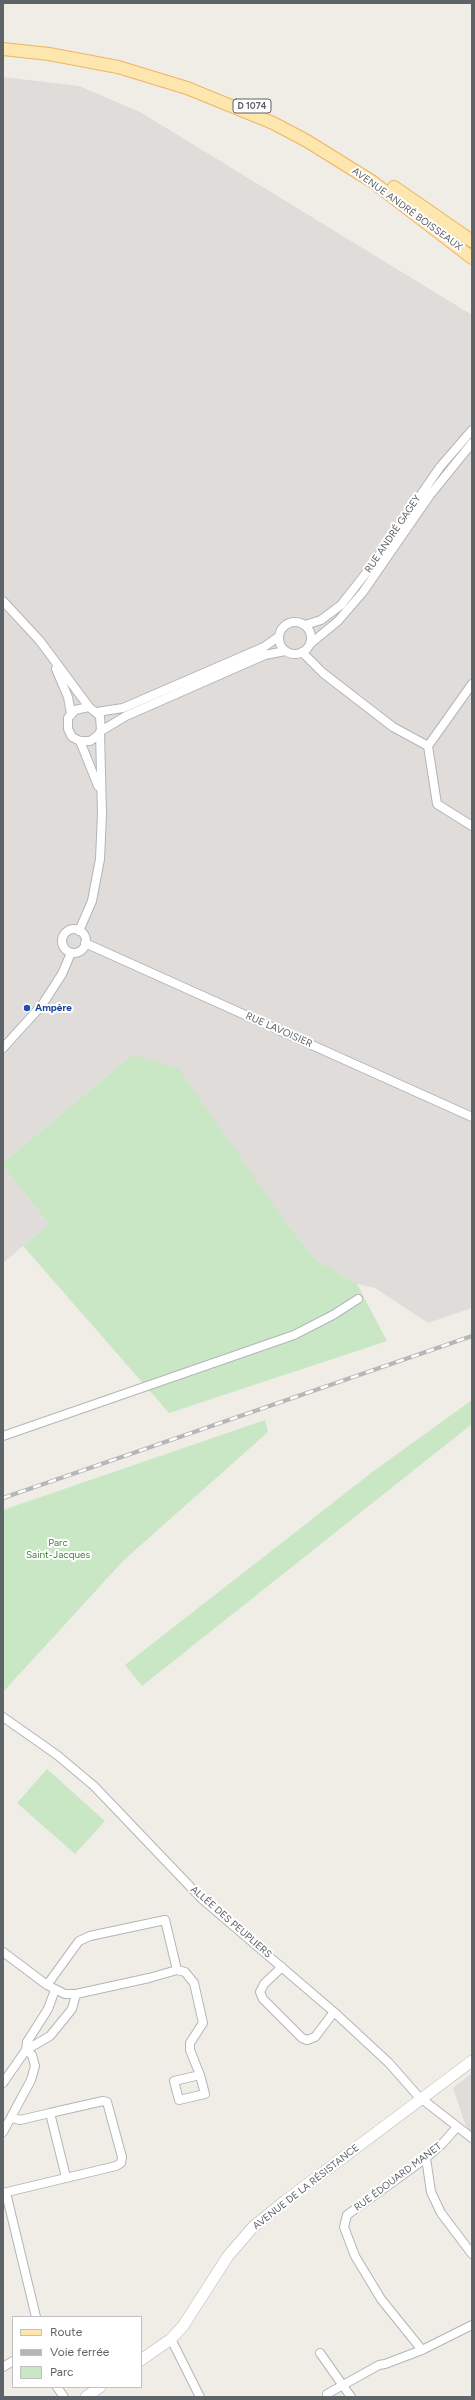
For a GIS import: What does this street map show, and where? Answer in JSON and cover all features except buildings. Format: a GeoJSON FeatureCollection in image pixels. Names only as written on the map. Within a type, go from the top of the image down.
{"type":"FeatureCollection","features":[{"type":"Feature","properties":{"kind":"main road","name":"AVENUE ANDRÉ BOISSEAUX"},"geometry":{"type":"LineString","coordinates":[[3,43],[62,49],[136,64],[198,84],[257,108],[309,134],[364,167],[472,241]]}},
{"type":"Feature","properties":{"kind":"main road","name":"AVENUE ANDRÉ BOISSEAUX"},"geometry":{"type":"LineString","coordinates":[[3,49],[49,54],[118,67],[187,88],[273,123],[308,141],[373,182],[472,258]]}},
{"type":"Feature","properties":{"kind":"main road","name":"AVENUE DE LA RÉSISTANCE"},"geometry":{"type":"LineString","coordinates":[[142,2359],[171,2339],[198,2305],[228,2256],[253,2227],[290,2197],[472,2061]]}},
{"type":"Feature","properties":{"kind":"main road"},"geometry":{"type":"LineString","coordinates":[[86,2397],[99,2388]]}},
{"type":"Feature","properties":{"kind":"street","name":"RUE ANDRÉ GAGEY"},"geometry":{"type":"LineString","coordinates":[[305,625],[321,620],[341,605],[370,568],[440,466],[472,430]]}},
{"type":"Feature","properties":{"kind":"street","name":"RUE ANDRÉ GAGEY"},"geometry":{"type":"LineString","coordinates":[[310,644],[338,621],[356,602],[434,489],[472,443]]}},
{"type":"Feature","properties":{"kind":"street"},"geometry":{"type":"LineString","coordinates":[[3,601],[26,624],[89,707],[97,712],[102,721],[100,792],[102,814],[100,859],[92,902],[79,931]]}},
{"type":"Feature","properties":{"kind":"street"},"geometry":{"type":"LineString","coordinates":[[80,741],[94,739],[101,732],[126,716],[265,655],[285,651],[293,654],[302,652],[310,644],[311,633],[305,625],[296,621],[287,623],[281,629],[278,637],[264,647],[123,708],[97,712]]}},
{"type":"Feature","properties":{"kind":"street"},"geometry":{"type":"LineString","coordinates":[[278,637],[280,644],[285,651]]}},
{"type":"Feature","properties":{"kind":"street"},"geometry":{"type":"LineString","coordinates":[[302,652],[318,668],[393,727],[428,746]]}},
{"type":"Feature","properties":{"kind":"street"},"geometry":{"type":"LineString","coordinates":[[52,659],[68,697],[71,714],[68,729],[72,736],[80,741],[100,792]]}},
{"type":"Feature","properties":{"kind":"street"},"geometry":{"type":"LineString","coordinates":[[472,684],[428,746],[437,804],[472,826]]}},
{"type":"Feature","properties":{"kind":"street"},"geometry":{"type":"LineString","coordinates":[[71,714],[79,708],[89,707]]}},
{"type":"Feature","properties":{"kind":"street"},"geometry":{"type":"LineString","coordinates":[[72,930],[79,931],[84,936],[85,943],[82,950],[71,953],[63,945],[63,937],[72,930]]}},
{"type":"Feature","properties":{"kind":"street","name":"RUE LAVOISIER"},"geometry":{"type":"LineString","coordinates":[[85,943],[472,1117]]}},
{"type":"Feature","properties":{"kind":"street"},"geometry":{"type":"LineString","coordinates":[[3,1048],[42,1005],[62,974],[71,953]]}},
{"type":"Feature","properties":{"kind":"street"},"geometry":{"type":"LineString","coordinates":[[3,1436],[294,1336],[333,1315],[358,1299]]}},
{"type":"Feature","properties":{"kind":"street","name":"ALLÉE DES PEUPLIERS"},"geometry":{"type":"LineString","coordinates":[[3,1716],[57,1756],[94,1786],[202,1898],[334,2012],[423,2099],[472,2138]]}},
{"type":"Feature","properties":{"kind":"street"},"geometry":{"type":"LineString","coordinates":[[47,1985],[80,1941],[90,1936],[165,1920],[177,1970]]}},
{"type":"Feature","properties":{"kind":"street"},"geometry":{"type":"LineString","coordinates":[[3,1952],[47,1985],[65,1994],[76,1994],[149,1978],[177,1970],[185,1972],[194,1983],[203,2023],[190,2043],[190,2050],[200,2075]]}},
{"type":"Feature","properties":{"kind":"street"},"geometry":{"type":"LineString","coordinates":[[282,1967],[264,1984],[260,1992],[268,2004],[302,2038],[307,2040],[315,2037],[334,2012]]}},
{"type":"Feature","properties":{"kind":"street"},"geometry":{"type":"LineString","coordinates":[[26,2050],[27,2042],[48,2009],[56,1990]]}},
{"type":"Feature","properties":{"kind":"street"},"geometry":{"type":"LineString","coordinates":[[3,2083],[26,2050],[50,2036],[72,2009],[76,1994]]}},
{"type":"Feature","properties":{"kind":"street"},"geometry":{"type":"LineString","coordinates":[[3,2132],[12,2118],[31,2080],[35,2066],[32,2055],[26,2050]]}},
{"type":"Feature","properties":{"kind":"street"},"geometry":{"type":"LineString","coordinates":[[12,2118],[20,2120],[107,2102],[122,2157],[116,2166],[5,2193],[36,2316]]}},
{"type":"Feature","properties":{"kind":"street"},"geometry":{"type":"LineString","coordinates":[[50,2113],[66,2177]]}},
{"type":"Feature","properties":{"kind":"street","name":"RUE ÉDOUARD MANET"},"geometry":{"type":"LineString","coordinates":[[422,2350],[381,2299],[355,2256],[344,2227],[347,2215],[426,2158],[442,2144],[457,2127]]}},
{"type":"Feature","properties":{"kind":"street"},"geometry":{"type":"LineString","coordinates":[[426,2158],[431,2192],[441,2213],[472,2254]]}},
{"type":"Feature","properties":{"kind":"street"},"geometry":{"type":"LineString","coordinates":[[327,2394],[379,2365],[422,2350],[472,2325]]}},
{"type":"Feature","properties":{"kind":"street"},"geometry":{"type":"LineString","coordinates":[[171,2339],[200,2397]]}},
{"type":"Feature","properties":{"kind":"street"},"geometry":{"type":"LineString","coordinates":[[320,2353],[351,2397]]}},
{"type":"Feature","properties":{"kind":"street"},"geometry":{"type":"LineString","coordinates":[[3,2367],[12,2362]]}},
{"type":"Feature","properties":{"kind":"street"},"geometry":{"type":"LineString","coordinates":[[58,2388],[64,2397]]}},
{"type":"Feature","properties":{"kind":"shaded area"},"geometry":{"type":"Polygon","coordinates":[[[3,77],[79,86],[140,112],[472,315],[472,1308],[428,1323],[375,1288],[357,1284],[315,1259],[285,1221],[132,1055],[3,1163],[3,77]]]}},
{"type":"Feature","properties":{"kind":"shaded area"},"geometry":{"type":"Polygon","coordinates":[[[3,1166],[49,1224],[3,1263],[3,1166]]]}},
{"type":"Feature","properties":{"kind":"shaded area"},"geometry":{"type":"Polygon","coordinates":[[[472,2073],[472,2133],[467,2129],[453,2088],[472,2073]]]}},
{"type":"Feature","properties":{"kind":"green space"},"geometry":{"type":"Polygon","coordinates":[[[132,1055],[178,1068],[285,1221],[315,1259],[357,1284],[387,1341],[169,1413],[23,1246],[49,1224],[3,1166],[3,1163],[132,1055]]]}},
{"type":"Feature","properties":{"kind":"green space"},"geometry":{"type":"Polygon","coordinates":[[[472,1400],[472,1424],[142,1686],[125,1665],[375,1470],[472,1400]]]}},
{"type":"Feature","properties":{"kind":"green space","name":"Parc Saint-Jacques"},"geometry":{"type":"Polygon","coordinates":[[[265,1420],[268,1432],[124,1560],[3,1692],[3,1510],[265,1420]]]}},
{"type":"Feature","properties":{"kind":"green space"},"geometry":{"type":"Polygon","coordinates":[[[47,1769],[105,1821],[75,1854],[17,1803],[47,1769]]]}},
{"type":"Feature","properties":{"kind":"railway"},"geometry":{"type":"LineString","coordinates":[[3,1498],[472,1336]]}},
{"type":"Feature","properties":{"kind":"place","name":"Ampère"},"geometry":{"type":"Point","coordinates":[27,1008]}}]}
